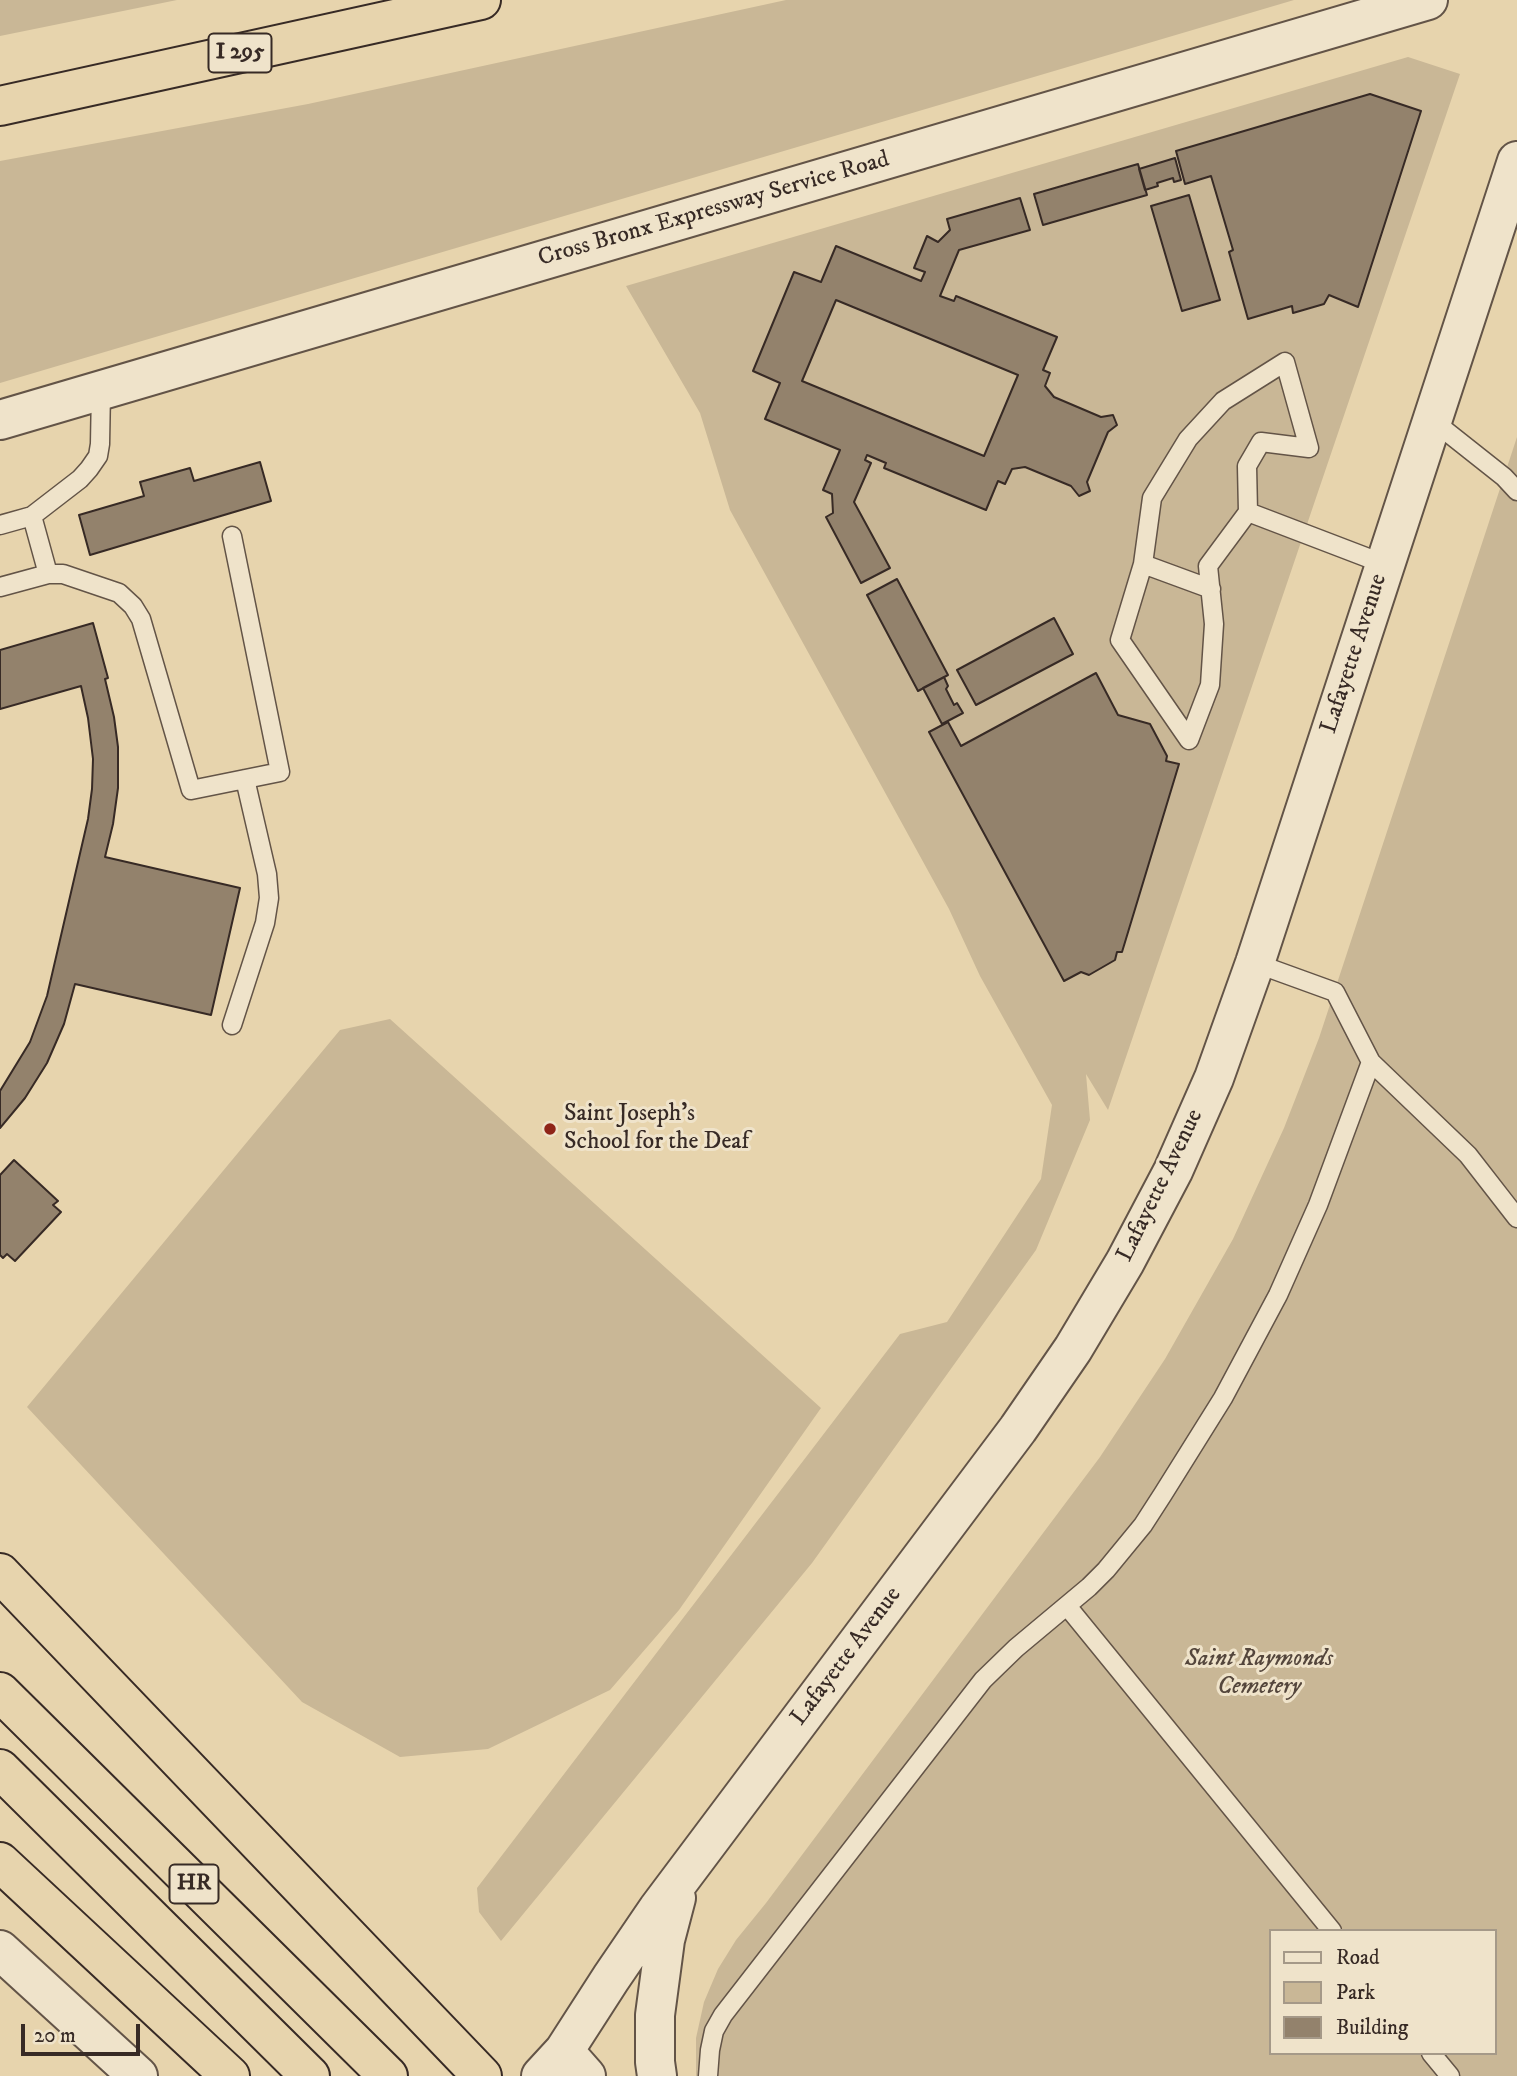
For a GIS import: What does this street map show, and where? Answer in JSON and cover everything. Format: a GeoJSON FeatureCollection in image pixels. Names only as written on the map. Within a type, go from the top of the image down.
{"type":"FeatureCollection","features":[{"type":"Feature","properties":{"kind":"highway","name":"I 295"},"geometry":{"type":"LineString","coordinates":[[0,106],[481,0]]}},
{"type":"Feature","properties":{"kind":"highway"},"geometry":{"type":"LineString","coordinates":[[3,1575],[482,2076]]}},
{"type":"Feature","properties":{"kind":"highway","name":"HR"},"geometry":{"type":"LineString","coordinates":[[0,1692],[388,2076]]}},
{"type":"Feature","properties":{"kind":"highway"},"geometry":{"type":"LineString","coordinates":[[0,1769],[310,2076]]}},
{"type":"Feature","properties":{"kind":"highway"},"geometry":{"type":"LineString","coordinates":[[0,1862],[230,2076]]}},
{"type":"Feature","properties":{"kind":"street","name":"Cross Bronx Expressway Service Road"},"geometry":{"type":"LineString","coordinates":[[0,420],[1428,0]]}},
{"type":"Feature","properties":{"kind":"street","name":"Lafayette Avenue"},"geometry":{"type":"LineString","coordinates":[[560,2068],[611,1978],[684,1873],[1018,1429],[1073,1349],[1125,1262],[1173,1171],[1214,1078],[1255,963],[1517,161]]}},
{"type":"Feature","properties":{"kind":"street"},"geometry":{"type":"LineString","coordinates":[[657,2076],[655,2015],[661,1962],[669,1919],[684,1873]]}},
{"type":"Feature","properties":{"kind":"street"},"geometry":{"type":"LineString","coordinates":[[0,1950],[138,2076]]}},
{"type":"Feature","properties":{"kind":"lane"},"geometry":{"type":"LineString","coordinates":[[1285,362],[1309,448],[1261,442],[1247,466],[1248,512],[1208,566],[1214,624],[1210,685],[1189,740],[1120,640],[1143,564],[1152,498],[1188,439],[1223,401],[1285,362]]}},
{"type":"Feature","properties":{"kind":"lane"},"geometry":{"type":"LineString","coordinates":[[0,525],[32,516],[80,479],[98,456],[102,422],[101,390]]}},
{"type":"Feature","properties":{"kind":"lane"},"geometry":{"type":"LineString","coordinates":[[1432,420],[1504,477],[1517,491]]}},
{"type":"Feature","properties":{"kind":"lane"},"geometry":{"type":"LineString","coordinates":[[1248,512],[1384,564]]}},
{"type":"Feature","properties":{"kind":"lane"},"geometry":{"type":"LineString","coordinates":[[32,516],[48,574]]}},
{"type":"Feature","properties":{"kind":"lane"},"geometry":{"type":"LineString","coordinates":[[0,587],[48,574],[63,573],[119,593],[133,606],[141,619],[191,790],[280,772],[232,536]]}},
{"type":"Feature","properties":{"kind":"lane"},"geometry":{"type":"LineString","coordinates":[[1143,564],[1211,589]]}},
{"type":"Feature","properties":{"kind":"lane"},"geometry":{"type":"LineString","coordinates":[[232,1025],[265,923],[269,898],[267,874],[245,779]]}},
{"type":"Feature","properties":{"kind":"lane"},"geometry":{"type":"LineString","coordinates":[[1255,963],[1335,992],[1371,1062],[1468,1155],[1517,1218]]}},
{"type":"Feature","properties":{"kind":"lane"},"geometry":{"type":"LineString","coordinates":[[708,2076],[714,2031],[723,2015],[983,1680],[1106,1570],[1143,1525],[1223,1398],[1278,1295],[1313,1216],[1371,1062]]}},
{"type":"Feature","properties":{"kind":"lane"},"geometry":{"type":"LineString","coordinates":[[1067,1606],[1330,1929]]}},
{"type":"Feature","properties":{"kind":"lane"},"geometry":{"type":"LineString","coordinates":[[1434,2055],[1450,2076]]}},
{"type":"Feature","properties":{"kind":"green space"},"geometry":{"type":"Polygon","coordinates":[[[0,0],[177,0],[0,36],[0,0]]]}},
{"type":"Feature","properties":{"kind":"green space"},"geometry":{"type":"Polygon","coordinates":[[[786,0],[1294,0],[0,383],[0,161],[308,104],[786,0]]]}},
{"type":"Feature","properties":{"kind":"green space"},"geometry":{"type":"Polygon","coordinates":[[[1408,57],[1460,74],[1108,1110],[1086,1074],[1090,1120],[1036,1250],[812,1563],[501,1941],[479,1912],[477,1888],[900,1334],[947,1322],[1041,1179],[1052,1105],[980,976],[949,909],[730,510],[700,413],[626,286],[1408,57]]]}},
{"type":"Feature","properties":{"kind":"green space","name":"Saint Raymonds Cemetery"},"geometry":{"type":"Polygon","coordinates":[[[1517,437],[1517,2076],[696,2076],[696,2038],[704,2002],[718,1969],[736,1940],[1100,1457],[1165,1359],[1233,1239],[1284,1128],[1319,1038],[1517,437]]]}},
{"type":"Feature","properties":{"kind":"green space"},"geometry":{"type":"Polygon","coordinates":[[[390,1019],[821,1408],[679,1610],[610,1690],[488,1749],[400,1757],[302,1702],[27,1407],[340,1030],[390,1019]]]}},
{"type":"Feature","properties":{"kind":"building"},"geometry":{"type":"Polygon","coordinates":[[[1370,94],[1421,111],[1358,307],[1329,295],[1324,304],[1293,313],[1292,306],[1248,319],[1229,252],[1233,250],[1211,176],[1185,184],[1176,151],[1370,94]]]}},
{"type":"Feature","properties":{"kind":"building"},"geometry":{"type":"Polygon","coordinates":[[[1175,158],[1181,180],[1174,182],[1173,178],[1145,190],[1139,169],[1175,158]]]}},
{"type":"Feature","properties":{"kind":"building"},"geometry":{"type":"Polygon","coordinates":[[[1138,164],[1147,195],[1043,225],[1034,194],[1138,164]]]}},
{"type":"Feature","properties":{"kind":"building"},"geometry":{"type":"Polygon","coordinates":[[[1189,195],[1220,300],[1182,311],[1151,206],[1189,195]]]}},
{"type":"Feature","properties":{"kind":"building"},"geometry":{"type":"Polygon","coordinates":[[[1020,198],[1030,230],[959,250],[940,296],[954,301],[956,296],[1057,337],[1043,370],[1050,373],[1045,386],[1054,397],[1101,417],[1113,415],[1117,425],[1108,432],[1087,482],[1090,491],[1079,496],[1071,486],[1025,467],[1012,469],[1005,484],[998,481],[986,510],[884,468],[886,463],[867,455],[865,460],[871,463],[854,502],[890,568],[861,583],[826,517],[833,513],[832,494],[823,490],[840,450],[765,419],[780,383],[753,371],[794,272],[821,282],[836,246],[921,281],[925,272],[914,268],[927,236],[938,242],[950,230],[947,219],[1020,198]],[[836,300],[802,381],[984,456],[1018,375],[836,300]]]}},
{"type":"Feature","properties":{"kind":"building"},"geometry":{"type":"Polygon","coordinates":[[[260,462],[271,501],[90,555],[79,515],[144,496],[140,482],[190,468],[194,481],[260,462]]]}},
{"type":"Feature","properties":{"kind":"building"},"geometry":{"type":"Polygon","coordinates":[[[897,579],[948,675],[918,691],[867,595],[897,579]]]}},
{"type":"Feature","properties":{"kind":"building"},"geometry":{"type":"Polygon","coordinates":[[[1054,618],[1073,654],[976,705],[957,670],[1054,618]]]}},
{"type":"Feature","properties":{"kind":"building"},"geometry":{"type":"Polygon","coordinates":[[[93,623],[108,678],[105,679],[118,747],[118,788],[105,857],[240,888],[211,1015],[75,984],[64,1024],[47,1063],[25,1098],[0,1128],[0,1091],[30,1042],[47,996],[88,819],[93,759],[81,686],[0,709],[0,650],[93,623]]]}},
{"type":"Feature","properties":{"kind":"building"},"geometry":{"type":"Polygon","coordinates":[[[1096,673],[1118,715],[1150,724],[1167,756],[1166,761],[1179,764],[1122,952],[1117,952],[1115,960],[1089,975],[1081,972],[1064,981],[929,732],[948,722],[961,746],[1096,673]]]}},
{"type":"Feature","properties":{"kind":"building"},"geometry":{"type":"Polygon","coordinates":[[[944,677],[948,686],[946,689],[954,705],[957,703],[963,713],[942,724],[923,688],[944,677]]]}},
{"type":"Feature","properties":{"kind":"building"},"geometry":{"type":"Polygon","coordinates":[[[14,1160],[58,1201],[53,1205],[61,1212],[15,1261],[7,1254],[3,1258],[0,1255],[0,1175],[14,1160]]]}},
{"type":"Feature","properties":{"kind":"place","name":"Saint Joseph's School for the Deaf"},"geometry":{"type":"Point","coordinates":[550,1129]}}]}
